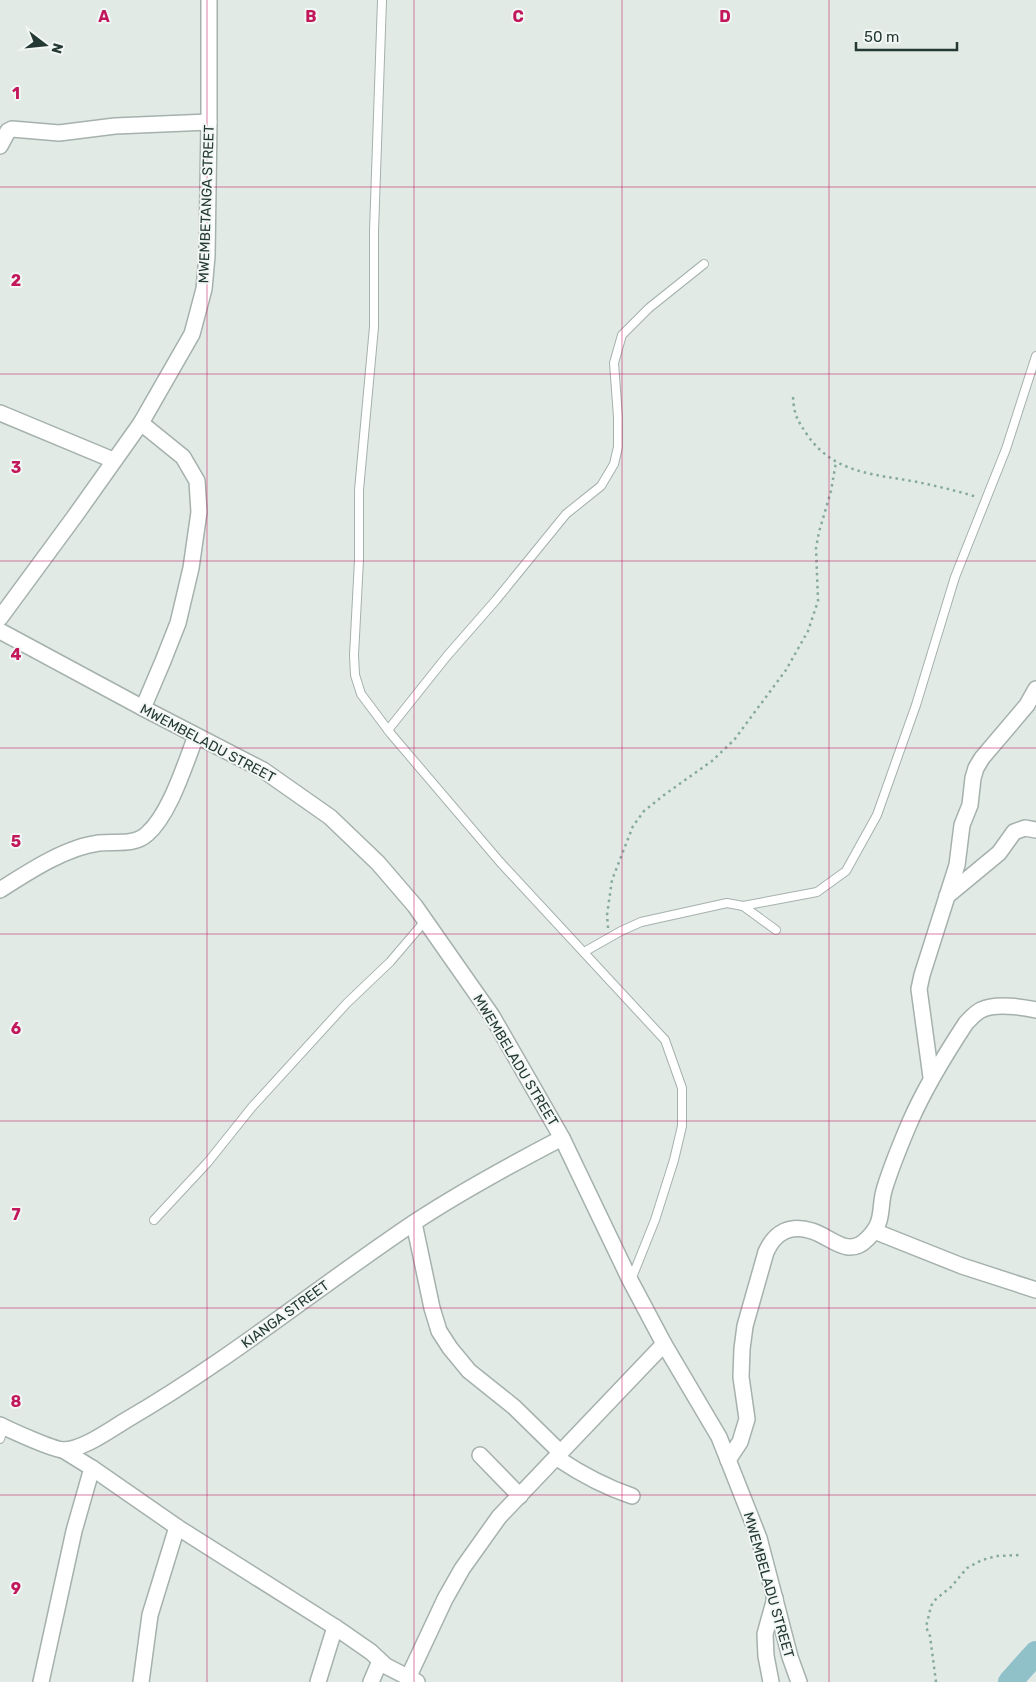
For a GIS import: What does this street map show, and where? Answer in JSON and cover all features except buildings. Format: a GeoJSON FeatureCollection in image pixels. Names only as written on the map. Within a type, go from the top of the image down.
{"type":"FeatureCollection","features":[{"type":"Feature","properties":{"kind":"street","name":"MWEMBETANGA STREET"},"geometry":{"type":"LineString","coordinates":[[1,629],[75,516],[140,423],[192,334],[204,289],[207,256],[210,122],[209,0]]}},
{"type":"Feature","properties":{"kind":"street"},"geometry":{"type":"LineString","coordinates":[[0,146],[8,131],[12,130],[59,133],[114,126],[210,122]]}},
{"type":"Feature","properties":{"kind":"street"},"geometry":{"type":"LineString","coordinates":[[0,413],[113,460]]}},
{"type":"Feature","properties":{"kind":"street"},"geometry":{"type":"LineString","coordinates":[[140,423],[182,457],[197,480],[199,512],[191,568],[178,623],[164,662],[143,708]]}},
{"type":"Feature","properties":{"kind":"street","name":"MWEMBELADU STREET"},"geometry":{"type":"LineString","coordinates":[[1,629],[143,708],[263,770],[330,817],[378,863],[415,906],[492,1016],[562,1138],[630,1280],[664,1344],[706,1414],[728,1460],[759,1538],[790,1657],[799,1682]]}},
{"type":"Feature","properties":{"kind":"street"},"geometry":{"type":"LineString","coordinates":[[931,1078],[920,989],[927,958],[957,865],[962,825],[970,805],[973,778],[982,758],[1027,705],[1036,689]]}},
{"type":"Feature","properties":{"kind":"street"},"geometry":{"type":"LineString","coordinates":[[0,890],[62,854],[98,843],[134,842],[146,835],[158,822],[170,801],[196,736]]}},
{"type":"Feature","properties":{"kind":"street"},"geometry":{"type":"LineString","coordinates":[[947,896],[999,853],[1014,832],[1025,828],[1036,830]]}},
{"type":"Feature","properties":{"kind":"street"},"geometry":{"type":"LineString","coordinates":[[728,1460],[740,1442],[747,1419],[741,1378],[742,1348],[745,1326],[770,1242],[780,1233],[795,1228],[813,1231],[845,1247],[866,1240],[880,1224],[884,1188],[910,1122],[931,1078],[966,1023],[983,1009],[1020,1007],[1036,1010]]}},
{"type":"Feature","properties":{"kind":"street","name":"KIANGA STREET"},"geometry":{"type":"LineString","coordinates":[[63,1450],[86,1444],[150,1406],[220,1361],[414,1223],[475,1184],[562,1138]]}},
{"type":"Feature","properties":{"kind":"street"},"geometry":{"type":"LineString","coordinates":[[414,1223],[432,1308],[439,1331],[450,1348],[469,1371],[514,1407],[559,1456],[586,1477],[632,1496]]}},
{"type":"Feature","properties":{"kind":"street"},"geometry":{"type":"LineString","coordinates":[[874,1231],[962,1266],[1036,1290]]}},
{"type":"Feature","properties":{"kind":"street"},"geometry":{"type":"LineString","coordinates":[[1,1430],[63,1450],[177,1527],[335,1627],[386,1666],[413,1680],[445,1599],[462,1569],[499,1517],[664,1344]]}},
{"type":"Feature","properties":{"kind":"street"},"geometry":{"type":"LineString","coordinates":[[480,1455],[520,1496]]}},
{"type":"Feature","properties":{"kind":"street"},"geometry":{"type":"LineString","coordinates":[[41,1682],[74,1531],[92,1468]]}},
{"type":"Feature","properties":{"kind":"street"},"geometry":{"type":"LineString","coordinates":[[141,1682],[150,1616],[177,1527]]}},
{"type":"Feature","properties":{"kind":"street"},"geometry":{"type":"LineString","coordinates":[[771,1682],[766,1656],[765,1634],[775,1598]]}},
{"type":"Feature","properties":{"kind":"street"},"geometry":{"type":"LineString","coordinates":[[318,1682],[335,1627]]}},
{"type":"Feature","properties":{"kind":"street"},"geometry":{"type":"LineString","coordinates":[[371,1682],[380,1661]]}},
{"type":"Feature","properties":{"kind":"lane"},"geometry":{"type":"LineString","coordinates":[[382,0],[374,231],[374,327],[359,490],[359,560],[354,655],[355,675],[361,694],[388,730],[500,862],[665,1040],[682,1088],[682,1126],[674,1160],[655,1220],[630,1280]]}},
{"type":"Feature","properties":{"kind":"lane"},"geometry":{"type":"LineString","coordinates":[[388,730],[447,656],[502,593],[566,514],[601,486],[614,464],[618,447],[614,363],[622,335],[648,308],[704,264]]}},
{"type":"Feature","properties":{"kind":"lane"},"geometry":{"type":"LineString","coordinates":[[584,952],[641,922],[727,904],[743,906],[817,892],[846,871],[877,815],[916,705],[955,576],[1006,449],[1036,356]]}},
{"type":"Feature","properties":{"kind":"lane"},"geometry":{"type":"LineString","coordinates":[[743,906],[776,930]]}},
{"type":"Feature","properties":{"kind":"lane"},"geometry":{"type":"LineString","coordinates":[[154,1220],[208,1162],[252,1108],[347,1003],[390,962],[425,921]]}},
{"type":"Feature","properties":{"kind":"path"},"geometry":{"type":"LineString","coordinates":[[793,398],[794,412],[800,424],[815,446],[836,462],[860,472],[917,482],[986,500]]}},
{"type":"Feature","properties":{"kind":"path"},"geometry":{"type":"LineString","coordinates":[[608,938],[607,915],[612,880],[633,826],[644,812],[664,795],[712,762],[734,740],[786,670],[808,631],[818,601],[816,548],[818,532],[831,491],[836,462]]}},
{"type":"Feature","properties":{"kind":"path"},"geometry":{"type":"LineString","coordinates":[[936,1682],[933,1652],[926,1627],[927,1616],[931,1606],[967,1568],[982,1560],[997,1556],[1020,1555]]}},
{"type":"Feature","properties":{"kind":"waterway"},"geometry":{"type":"LineString","coordinates":[[1010,1682],[1036,1653]]}}]}
